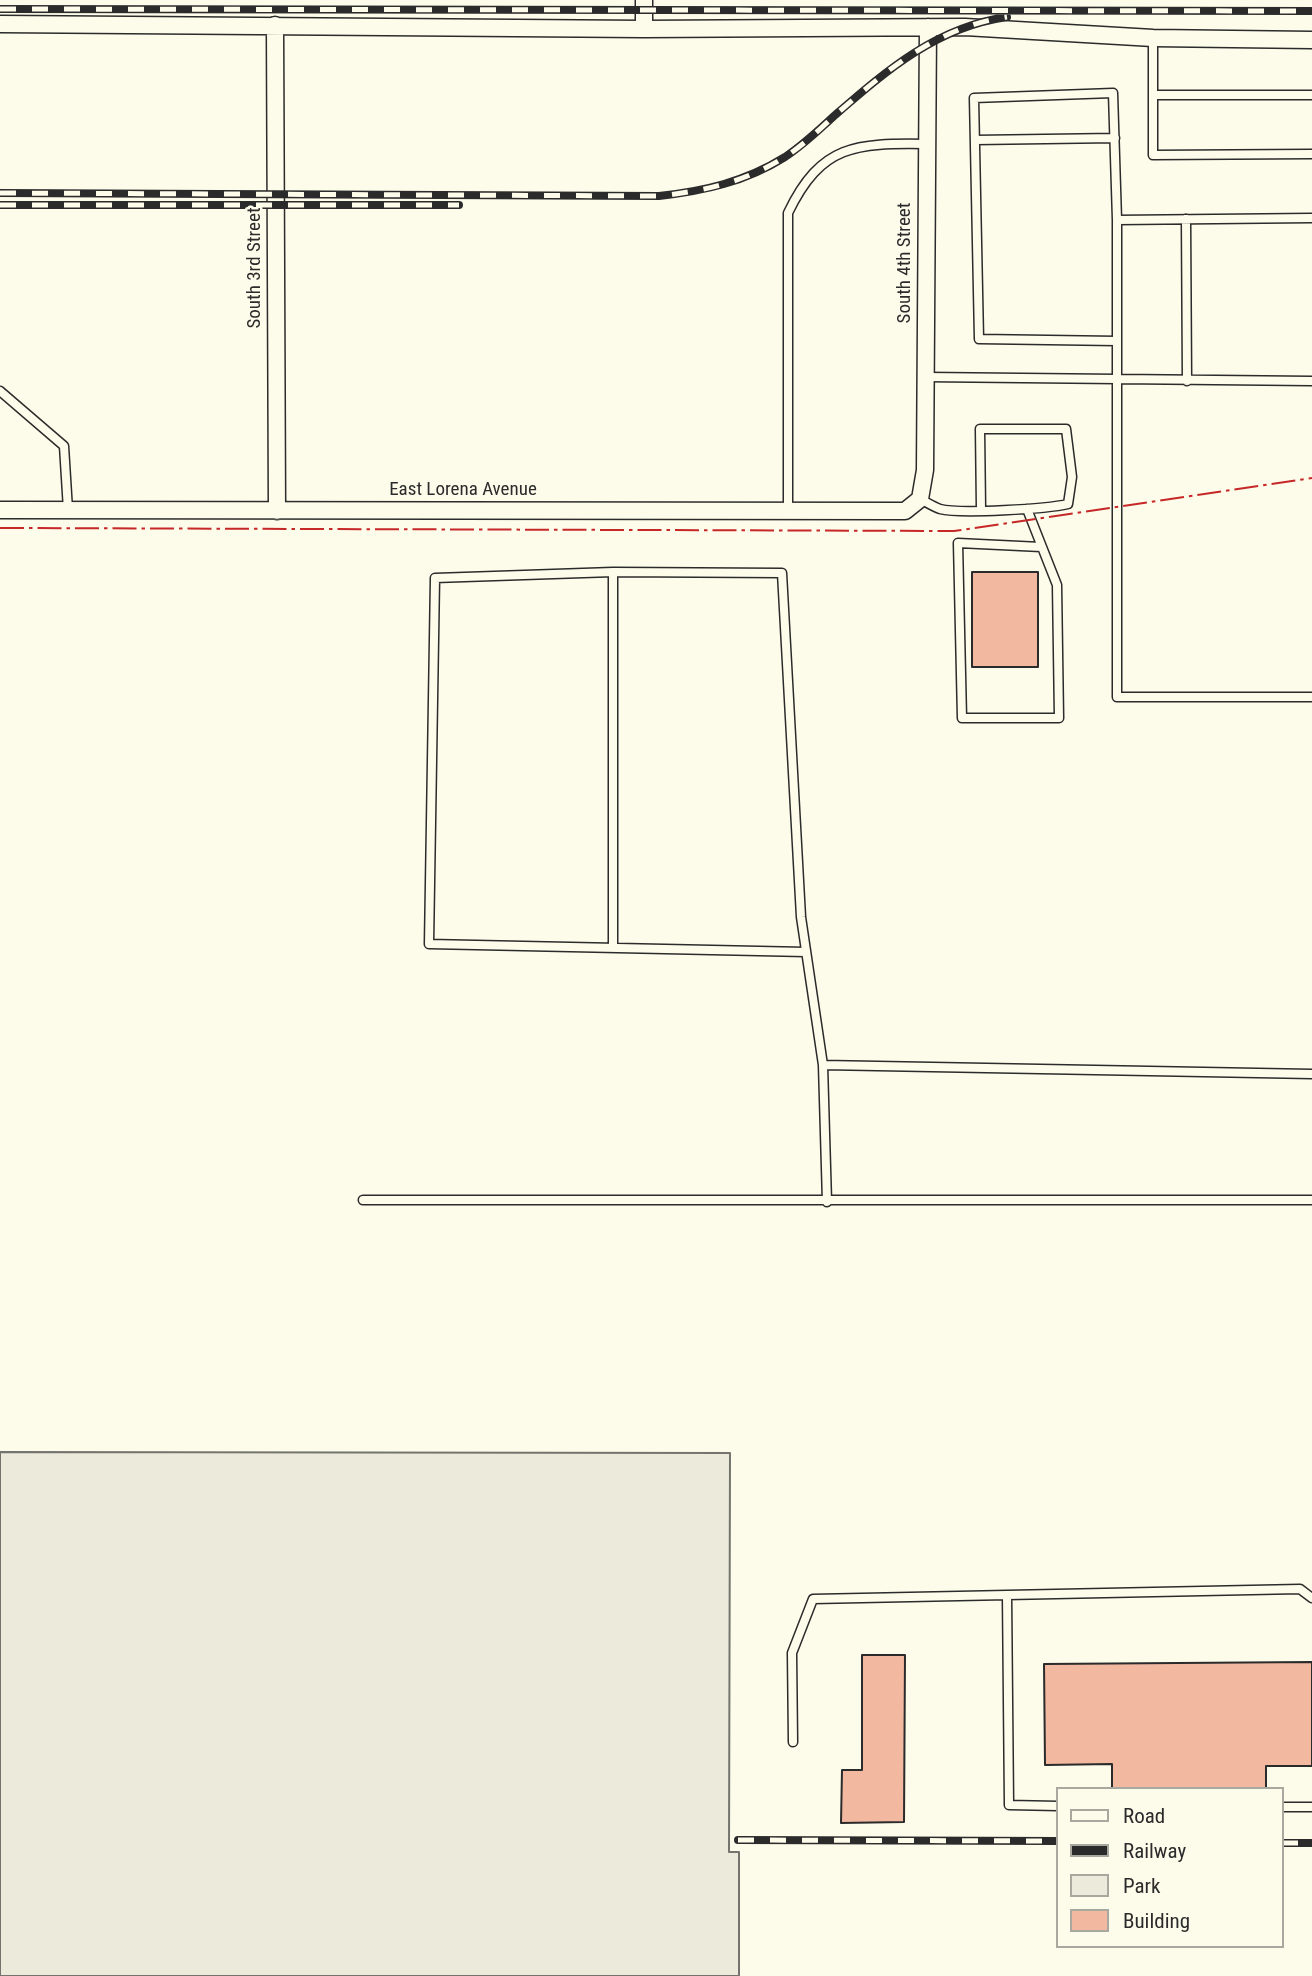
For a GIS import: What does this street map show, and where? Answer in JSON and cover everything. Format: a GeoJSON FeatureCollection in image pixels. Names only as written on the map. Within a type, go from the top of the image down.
{"type":"FeatureCollection","features":[{"type":"Feature","properties":{"kind":"street"},"geometry":{"type":"LineString","coordinates":[[643,0],[644,29]]}},
{"type":"Feature","properties":{"kind":"street"},"geometry":{"type":"LineString","coordinates":[[0,24],[644,29],[928,27],[1153,38],[1312,40]]}},
{"type":"Feature","properties":{"kind":"street","name":"South 3rd Street"},"geometry":{"type":"LineString","coordinates":[[275,25],[277,511]]}},
{"type":"Feature","properties":{"kind":"street","name":"South 4th Street"},"geometry":{"type":"LineString","coordinates":[[920,499],[925,470],[928,27]]}},
{"type":"Feature","properties":{"kind":"street","name":"East Lorena Avenue"},"geometry":{"type":"LineString","coordinates":[[0,510],[905,511],[920,499]]}},
{"type":"Feature","properties":{"kind":"lane"},"geometry":{"type":"LineString","coordinates":[[1153,38],[1153,155],[1312,154]]}},
{"type":"Feature","properties":{"kind":"lane"},"geometry":{"type":"LineString","coordinates":[[1117,341],[979,339],[974,98],[1113,93],[1117,220],[1117,341],[1117,697],[1312,697]]}},
{"type":"Feature","properties":{"kind":"lane"},"geometry":{"type":"LineString","coordinates":[[1153,95],[1312,95]]}},
{"type":"Feature","properties":{"kind":"lane"},"geometry":{"type":"LineString","coordinates":[[975,141],[1115,138]]}},
{"type":"Feature","properties":{"kind":"lane"},"geometry":{"type":"LineString","coordinates":[[788,512],[788,213],[800,188],[833,154],[876,143],[926,144]]}},
{"type":"Feature","properties":{"kind":"lane"},"geometry":{"type":"LineString","coordinates":[[1117,220],[1312,218]]}},
{"type":"Feature","properties":{"kind":"lane"},"geometry":{"type":"LineString","coordinates":[[1185,219],[1187,380]]}},
{"type":"Feature","properties":{"kind":"lane"},"geometry":{"type":"LineString","coordinates":[[925,377],[1312,382]]}},
{"type":"Feature","properties":{"kind":"lane"},"geometry":{"type":"LineString","coordinates":[[0,391],[64,446],[68,510]]}},
{"type":"Feature","properties":{"kind":"lane"},"geometry":{"type":"LineString","coordinates":[[920,499],[940,509],[981,509],[1027,509],[1068,504],[1072,477],[1066,429],[980,429],[981,509]]}},
{"type":"Feature","properties":{"kind":"lane"},"geometry":{"type":"LineString","coordinates":[[1027,509],[1057,586],[1059,718],[962,718],[958,543],[1041,547]]}},
{"type":"Feature","properties":{"kind":"lane"},"geometry":{"type":"LineString","coordinates":[[613,572],[613,948]]}},
{"type":"Feature","properties":{"kind":"lane"},"geometry":{"type":"LineString","coordinates":[[806,952],[429,944],[435,578],[613,572],[782,573],[801,917],[823,1065],[827,1202]]}},
{"type":"Feature","properties":{"kind":"lane"},"geometry":{"type":"LineString","coordinates":[[823,1065],[1312,1074]]}},
{"type":"Feature","properties":{"kind":"lane"},"geometry":{"type":"LineString","coordinates":[[363,1200],[1312,1200]]}},
{"type":"Feature","properties":{"kind":"lane"},"geometry":{"type":"LineString","coordinates":[[793,1742],[792,1653],[813,1599],[1300,1589],[1312,1598]]}},
{"type":"Feature","properties":{"kind":"lane"},"geometry":{"type":"LineString","coordinates":[[1007,1595],[1009,1805],[1056,1805]]}},
{"type":"Feature","properties":{"kind":"lane"},"geometry":{"type":"LineString","coordinates":[[1284,1807],[1312,1807]]}},
{"type":"Feature","properties":{"kind":"green space"},"geometry":{"type":"Polygon","coordinates":[[[0,1452],[730,1453],[729,1852],[739,1852],[739,1976],[0,1976],[0,1452]]]}},
{"type":"Feature","properties":{"kind":"building"},"geometry":{"type":"Polygon","coordinates":[[[972,572],[1038,572],[1038,667],[972,667],[972,572]]]}},
{"type":"Feature","properties":{"kind":"building"},"geometry":{"type":"Polygon","coordinates":[[[862,1655],[905,1655],[904,1822],[841,1823],[842,1770],[862,1770],[862,1655]]]}},
{"type":"Feature","properties":{"kind":"building"},"geometry":{"type":"Polygon","coordinates":[[[1312,1662],[1312,1766],[1266,1766],[1266,1787],[1112,1787],[1112,1764],[1045,1765],[1044,1664],[1312,1662]]]}},
{"type":"Feature","properties":{"kind":"railway"},"geometry":{"type":"LineString","coordinates":[[0,9],[1312,11]]}},
{"type":"Feature","properties":{"kind":"railway"},"geometry":{"type":"LineString","coordinates":[[0,193],[659,196],[692,191],[724,184],[770,166],[798,148],[873,83],[913,53],[957,30],[1007,17]]}},
{"type":"Feature","properties":{"kind":"railway"},"geometry":{"type":"LineString","coordinates":[[0,205],[459,205]]}},
{"type":"Feature","properties":{"kind":"railway"},"geometry":{"type":"LineString","coordinates":[[738,1840],[1056,1841]]}},
{"type":"Feature","properties":{"kind":"railway"},"geometry":{"type":"LineString","coordinates":[[1284,1843],[1312,1843]]}},
{"type":"Feature","properties":{"kind":"power"},"geometry":{"type":"LineString","coordinates":[[0,528],[954,531],[1312,478]]}}]}
